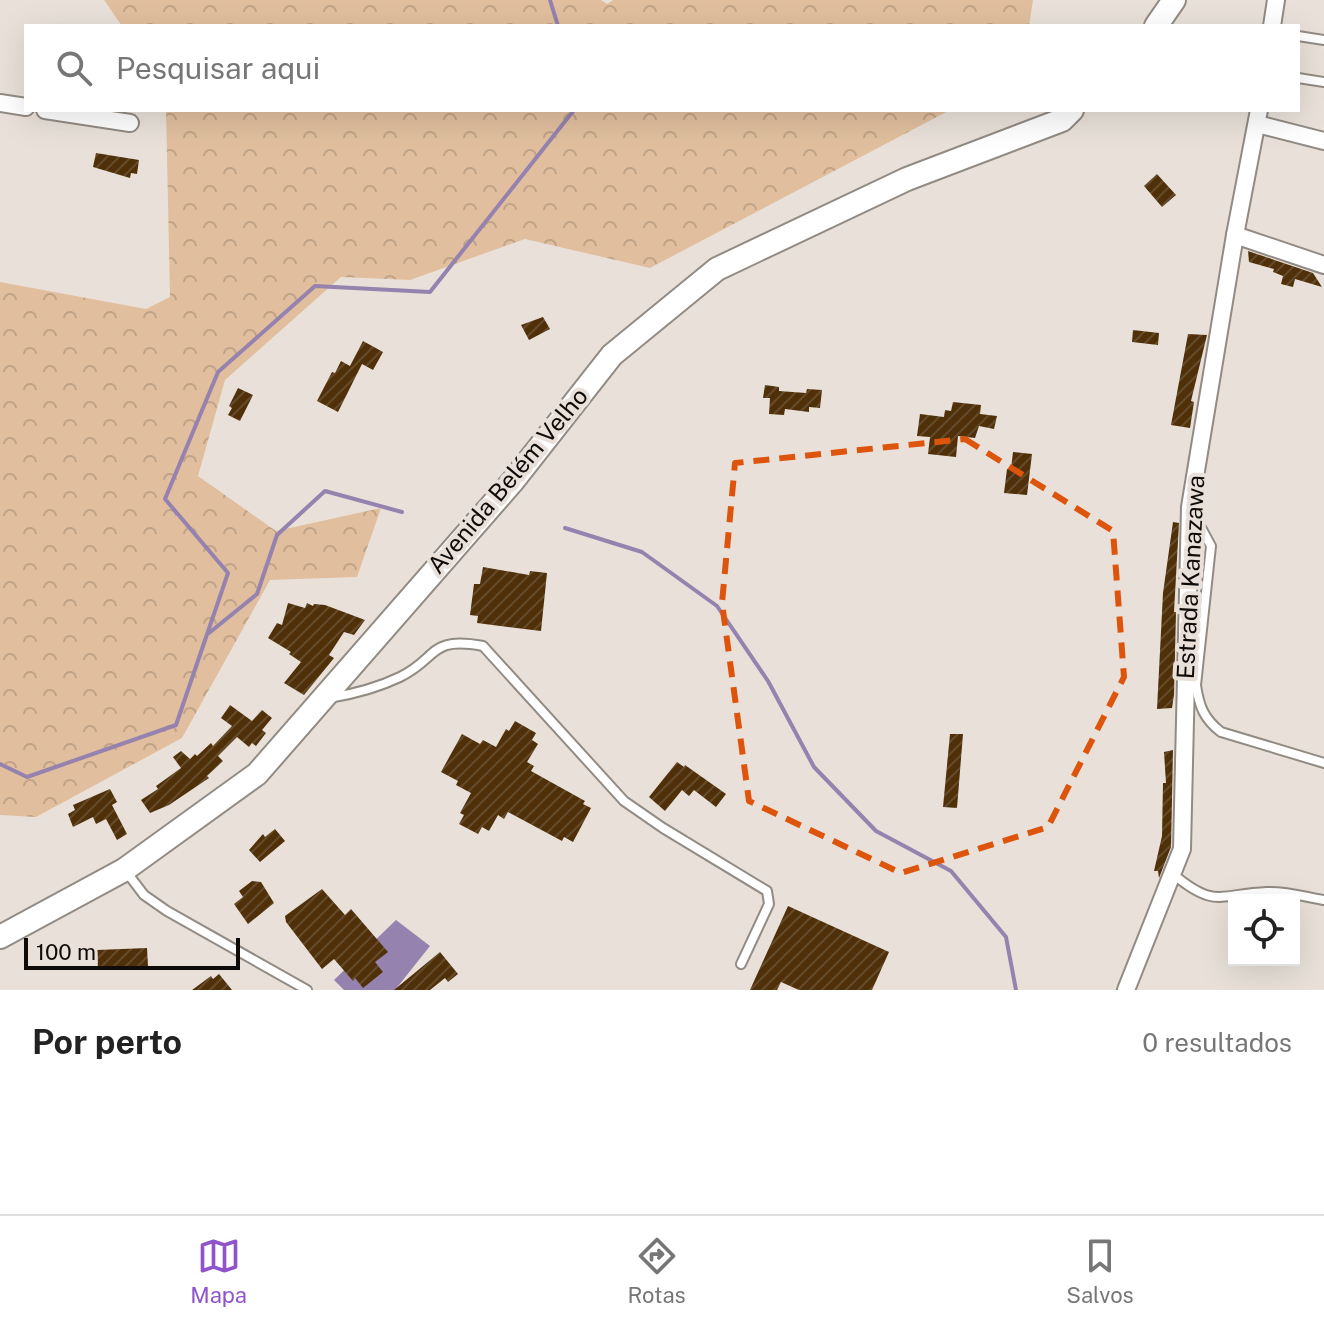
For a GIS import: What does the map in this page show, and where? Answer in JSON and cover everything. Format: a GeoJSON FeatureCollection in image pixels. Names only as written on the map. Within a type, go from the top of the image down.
{"type":"FeatureCollection","features":[{"type":"Feature","properties":{"kind":"main road"},"geometry":{"type":"LineString","coordinates":[[1157,24],[1174,0]]}},
{"type":"Feature","properties":{"kind":"main road","name":"Avenida Belém Velho"},"geometry":{"type":"LineString","coordinates":[[0,937],[124,870],[257,774],[513,481],[612,355],[717,269],[907,179],[1062,120],[1070,112]]}},
{"type":"Feature","properties":{"kind":"street"},"geometry":{"type":"LineString","coordinates":[[1272,24],[1276,0]]}},
{"type":"Feature","properties":{"kind":"street"},"geometry":{"type":"LineString","coordinates":[[0,103],[24,107]]}},
{"type":"Feature","properties":{"kind":"street"},"geometry":{"type":"LineString","coordinates":[[58,112],[130,123]]}},
{"type":"Feature","properties":{"kind":"street"},"geometry":{"type":"LineString","coordinates":[[1258,117],[1324,141]]}},
{"type":"Feature","properties":{"kind":"street","name":"Estrada Kanazawa"},"geometry":{"type":"LineString","coordinates":[[1126,990],[1182,849],[1190,507],[1258,117]]}},
{"type":"Feature","properties":{"kind":"street"},"geometry":{"type":"LineString","coordinates":[[1235,235],[1324,265]]}},
{"type":"Feature","properties":{"kind":"lane"},"geometry":{"type":"LineString","coordinates":[[1300,36],[1324,40]]}},
{"type":"Feature","properties":{"kind":"lane"},"geometry":{"type":"LineString","coordinates":[[1300,78],[1324,82]]}},
{"type":"Feature","properties":{"kind":"lane"},"geometry":{"type":"LineString","coordinates":[[1190,507],[1211,546],[1196,685],[1200,707],[1208,722],[1221,732],[1324,763]]}},
{"type":"Feature","properties":{"kind":"lane"},"geometry":{"type":"LineString","coordinates":[[325,699],[375,688],[405,675],[431,652],[445,645],[462,642],[483,646],[624,801],[767,891],[769,904],[741,964]]}},
{"type":"Feature","properties":{"kind":"lane"},"geometry":{"type":"LineString","coordinates":[[124,870],[144,895],[167,911],[307,990]]}},
{"type":"Feature","properties":{"kind":"lane"},"geometry":{"type":"LineString","coordinates":[[1173,874],[1210,898],[1269,892],[1324,900]]}},
{"type":"Feature","properties":{"kind":"highlighted area"},"geometry":{"type":"Polygon","coordinates":[[[965,439],[1113,531],[1124,677],[1048,827],[901,873],[749,801],[722,603],[735,463],[965,439]]]}},
{"type":"Feature","properties":{"kind":"green space"},"geometry":{"type":"Polygon","coordinates":[[[104,0],[601,0],[607,4],[613,0],[1033,0],[1029,24],[121,24],[104,0]]]}},
{"type":"Feature","properties":{"kind":"green space"},"geometry":{"type":"Polygon","coordinates":[[[166,112],[946,112],[650,268],[525,239],[410,280],[341,277],[225,380],[198,476],[276,531],[381,508],[357,577],[270,580],[182,738],[36,817],[0,815],[0,282],[146,309],[170,297],[166,112]]]}},
{"type":"Feature","properties":{"kind":"shaded area"},"geometry":{"type":"Polygon","coordinates":[[[396,920],[430,946],[395,990],[344,990],[334,980],[396,920]]]}},
{"type":"Feature","properties":{"kind":"building"},"geometry":{"type":"Polygon","coordinates":[[[96,153],[139,160],[137,174],[131,173],[130,178],[93,167],[96,153]]]}},
{"type":"Feature","properties":{"kind":"building"},"geometry":{"type":"Polygon","coordinates":[[[1157,174],[1176,195],[1162,207],[1144,186],[1157,174]]]}},
{"type":"Feature","properties":{"kind":"building"},"geometry":{"type":"Polygon","coordinates":[[[1248,251],[1313,273],[1322,287],[1295,279],[1293,287],[1281,284],[1283,276],[1273,272],[1274,269],[1249,262],[1248,251]]]}},
{"type":"Feature","properties":{"kind":"building"},"geometry":{"type":"Polygon","coordinates":[[[543,317],[550,329],[529,340],[521,325],[543,317]]]}},
{"type":"Feature","properties":{"kind":"building"},"geometry":{"type":"Polygon","coordinates":[[[1133,330],[1159,333],[1158,345],[1132,342],[1133,330]]]}},
{"type":"Feature","properties":{"kind":"building"},"geometry":{"type":"Polygon","coordinates":[[[1188,334],[1207,335],[1191,401],[1194,402],[1190,428],[1171,425],[1188,334]]]}},
{"type":"Feature","properties":{"kind":"building"},"geometry":{"type":"Polygon","coordinates":[[[363,341],[383,352],[373,370],[362,364],[338,412],[317,401],[332,372],[335,373],[341,361],[350,366],[363,341]]]}},
{"type":"Feature","properties":{"kind":"building"},"geometry":{"type":"Polygon","coordinates":[[[765,385],[779,387],[779,391],[806,393],[807,389],[822,390],[820,408],[809,407],[809,412],[785,409],[784,415],[769,414],[770,398],[763,398],[765,385]]]}},
{"type":"Feature","properties":{"kind":"building"},"geometry":{"type":"Polygon","coordinates":[[[238,388],[253,395],[240,421],[228,415],[238,388]]]}},
{"type":"Feature","properties":{"kind":"building"},"geometry":{"type":"Polygon","coordinates":[[[953,402],[981,405],[980,414],[997,416],[994,429],[979,426],[975,438],[958,436],[956,457],[928,454],[930,437],[917,436],[920,414],[944,417],[945,410],[951,411],[953,402]]]}},
{"type":"Feature","properties":{"kind":"building"},"geometry":{"type":"Polygon","coordinates":[[[1013,452],[1032,454],[1027,495],[1004,493],[1013,452]]]}},
{"type":"Feature","properties":{"kind":"building"},"geometry":{"type":"Polygon","coordinates":[[[1173,522],[1179,523],[1174,612],[1174,695],[1172,708],[1157,709],[1163,593],[1173,522]]]}},
{"type":"Feature","properties":{"kind":"building"},"geometry":{"type":"Polygon","coordinates":[[[483,567],[529,575],[530,571],[547,573],[541,631],[477,623],[478,616],[470,615],[474,584],[480,584],[483,567]]]}},
{"type":"Feature","properties":{"kind":"building"},"geometry":{"type":"Polygon","coordinates":[[[288,603],[305,608],[307,603],[325,605],[365,620],[354,635],[344,632],[329,655],[334,658],[304,695],[284,683],[301,662],[268,638],[277,623],[282,625],[288,603]]]}},
{"type":"Feature","properties":{"kind":"building"},"geometry":{"type":"Polygon","coordinates":[[[230,705],[252,721],[262,710],[272,718],[262,730],[266,733],[256,746],[252,743],[249,747],[237,737],[218,756],[223,761],[207,776],[209,778],[169,805],[150,813],[141,800],[181,768],[173,757],[181,751],[190,759],[195,754],[197,756],[211,743],[213,746],[232,726],[221,718],[230,705]]]}},
{"type":"Feature","properties":{"kind":"building"},"geometry":{"type":"Polygon","coordinates":[[[515,721],[536,733],[532,740],[538,744],[527,762],[534,766],[531,771],[585,801],[583,804],[591,808],[573,842],[564,837],[562,841],[508,812],[504,819],[498,815],[489,831],[482,827],[478,834],[459,824],[464,815],[460,813],[471,793],[441,772],[462,734],[480,744],[483,740],[496,747],[506,729],[509,731],[515,721]]]}},
{"type":"Feature","properties":{"kind":"building"},"geometry":{"type":"Polygon","coordinates":[[[950,734],[963,734],[957,808],[943,807],[950,734]]]}},
{"type":"Feature","properties":{"kind":"building"},"geometry":{"type":"Polygon","coordinates":[[[1173,750],[1171,847],[1159,878],[1158,871],[1154,871],[1162,836],[1163,783],[1166,783],[1164,752],[1173,750]]]}},
{"type":"Feature","properties":{"kind":"building"},"geometry":{"type":"Polygon","coordinates":[[[677,762],[726,794],[716,807],[694,790],[689,796],[682,790],[665,811],[649,797],[677,762]]]}},
{"type":"Feature","properties":{"kind":"building"},"geometry":{"type":"Polygon","coordinates":[[[110,789],[117,802],[112,805],[127,834],[117,840],[106,819],[96,824],[93,817],[73,827],[68,814],[75,810],[73,805],[110,789]]]}},
{"type":"Feature","properties":{"kind":"building"},"geometry":{"type":"Polygon","coordinates":[[[275,829],[285,841],[260,862],[249,850],[263,834],[265,837],[275,829]]]}},
{"type":"Feature","properties":{"kind":"building"},"geometry":{"type":"Polygon","coordinates":[[[252,881],[261,882],[274,903],[248,924],[234,904],[243,897],[239,891],[252,881]]]}},
{"type":"Feature","properties":{"kind":"building"},"geometry":{"type":"Polygon","coordinates":[[[322,889],[345,915],[351,909],[388,952],[375,962],[383,972],[363,988],[334,959],[322,969],[286,922],[285,916],[322,889]]]}},
{"type":"Feature","properties":{"kind":"building"},"geometry":{"type":"Polygon","coordinates":[[[788,906],[889,952],[872,990],[799,990],[781,982],[777,990],[750,990],[788,906]]]}},
{"type":"Feature","properties":{"kind":"building"},"geometry":{"type":"Polygon","coordinates":[[[147,948],[148,966],[98,969],[97,950],[147,948]]]}},
{"type":"Feature","properties":{"kind":"building"},"geometry":{"type":"Polygon","coordinates":[[[440,952],[458,974],[448,982],[445,978],[430,990],[394,990],[440,952]]]}},
{"type":"Feature","properties":{"kind":"building"},"geometry":{"type":"Polygon","coordinates":[[[219,974],[232,990],[192,990],[211,976],[213,979],[219,974]]]}},
{"type":"Feature","properties":{"kind":"waterway"},"geometry":{"type":"LineString","coordinates":[[550,0],[557,24]]}},
{"type":"Feature","properties":{"kind":"waterway"},"geometry":{"type":"LineString","coordinates":[[0,764],[27,777],[176,725],[228,573],[165,499],[218,372],[315,286],[430,292],[572,112]]}},
{"type":"Feature","properties":{"kind":"waterway"},"geometry":{"type":"LineString","coordinates":[[209,633],[257,594],[277,535],[325,491],[402,512]]}},
{"type":"Feature","properties":{"kind":"waterway"},"geometry":{"type":"LineString","coordinates":[[565,528],[642,552],[717,606],[768,681],[814,767],[876,831],[951,871],[1006,937],[1016,990]]}}]}
